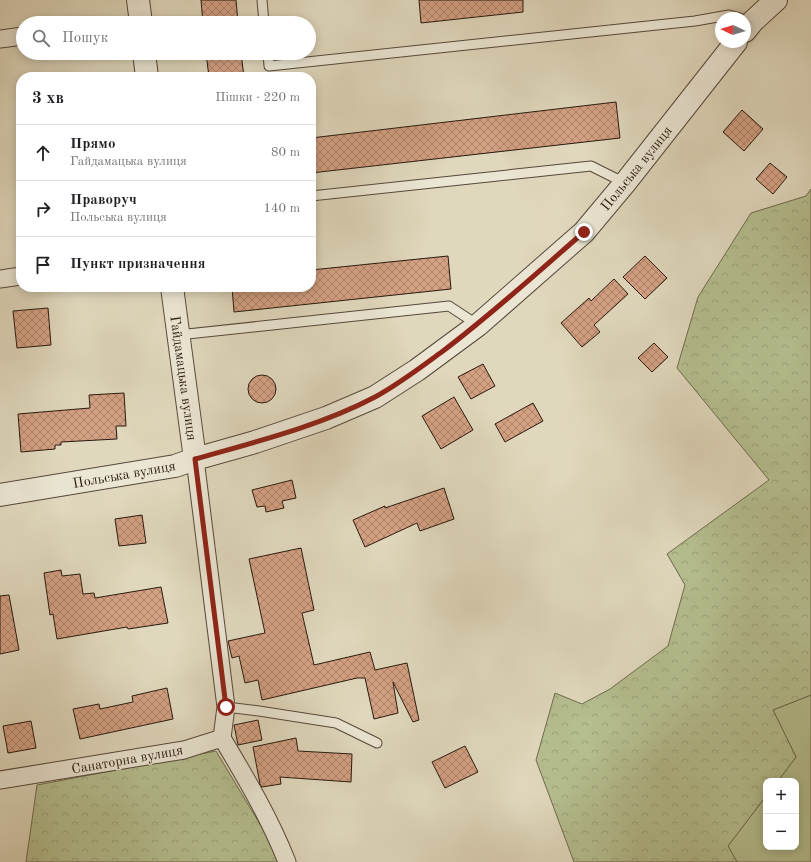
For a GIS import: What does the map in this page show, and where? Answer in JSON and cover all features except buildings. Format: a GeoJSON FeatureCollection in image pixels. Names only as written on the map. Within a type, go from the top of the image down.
{"type":"FeatureCollection","features":[{"type":"Feature","properties":{"kind":"street"},"geometry":{"type":"LineString","coordinates":[[138,0],[140,16]]}},
{"type":"Feature","properties":{"kind":"street"},"geometry":{"type":"LineString","coordinates":[[751,18],[776,0]]}},
{"type":"Feature","properties":{"kind":"street"},"geometry":{"type":"LineString","coordinates":[[0,39],[16,37]]}},
{"type":"Feature","properties":{"kind":"street","name":"Польська вулиця"},"geometry":{"type":"LineString","coordinates":[[0,495],[175,466],[255,442],[326,418],[375,397],[417,370],[478,324],[584,232],[625,183],[731,48]]}},
{"type":"Feature","properties":{"kind":"street"},"geometry":{"type":"LineString","coordinates":[[145,60],[146,72]]}},
{"type":"Feature","properties":{"kind":"street"},"geometry":{"type":"LineString","coordinates":[[0,279],[16,277]]}},
{"type":"Feature","properties":{"kind":"street","name":"Гайдамацька вулиця"},"geometry":{"type":"LineString","coordinates":[[173,292],[226,707]]}},
{"type":"Feature","properties":{"kind":"street"},"geometry":{"type":"LineString","coordinates":[[226,707],[222,738],[276,836],[287,862]]}},
{"type":"Feature","properties":{"kind":"street","name":"Санаторна вулиця"},"geometry":{"type":"LineString","coordinates":[[0,780],[184,750],[222,738]]}},
{"type":"Feature","properties":{"kind":"lane"},"geometry":{"type":"LineString","coordinates":[[262,0],[263,16]]}},
{"type":"Feature","properties":{"kind":"lane"},"geometry":{"type":"LineString","coordinates":[[269,60],[269,66],[695,21],[715,17]]}},
{"type":"Feature","properties":{"kind":"lane"},"geometry":{"type":"LineString","coordinates":[[316,195],[591,166],[625,183]]}},
{"type":"Feature","properties":{"kind":"lane"},"geometry":{"type":"LineString","coordinates":[[178,335],[450,306],[478,324]]}},
{"type":"Feature","properties":{"kind":"lane"},"geometry":{"type":"LineString","coordinates":[[226,707],[336,723],[377,743]]}},
{"type":"Feature","properties":{"kind":"green space"},"geometry":{"type":"Polygon","coordinates":[[[811,189],[811,695],[773,710],[796,757],[780,778],[763,778],[763,800],[728,846],[737,862],[574,862],[536,760],[555,693],[582,704],[610,689],[668,646],[685,585],[667,554],[769,480],[677,368],[698,297],[751,213],[806,196],[811,189]]]}},
{"type":"Feature","properties":{"kind":"green space"},"geometry":{"type":"Polygon","coordinates":[[[811,695],[811,862],[737,862],[728,846],[763,800],[763,850],[799,850],[799,778],[780,778],[796,757],[773,710],[811,695]]]}},
{"type":"Feature","properties":{"kind":"green space"},"geometry":{"type":"Polygon","coordinates":[[[216,751],[279,856],[280,862],[26,862],[37,785],[216,751]]]}},
{"type":"Feature","properties":{"kind":"route"},"geometry":{"type":"LineString","coordinates":[[226,707],[195,459],[255,442],[326,418],[375,397],[417,370],[478,324],[584,232]]}}]}
